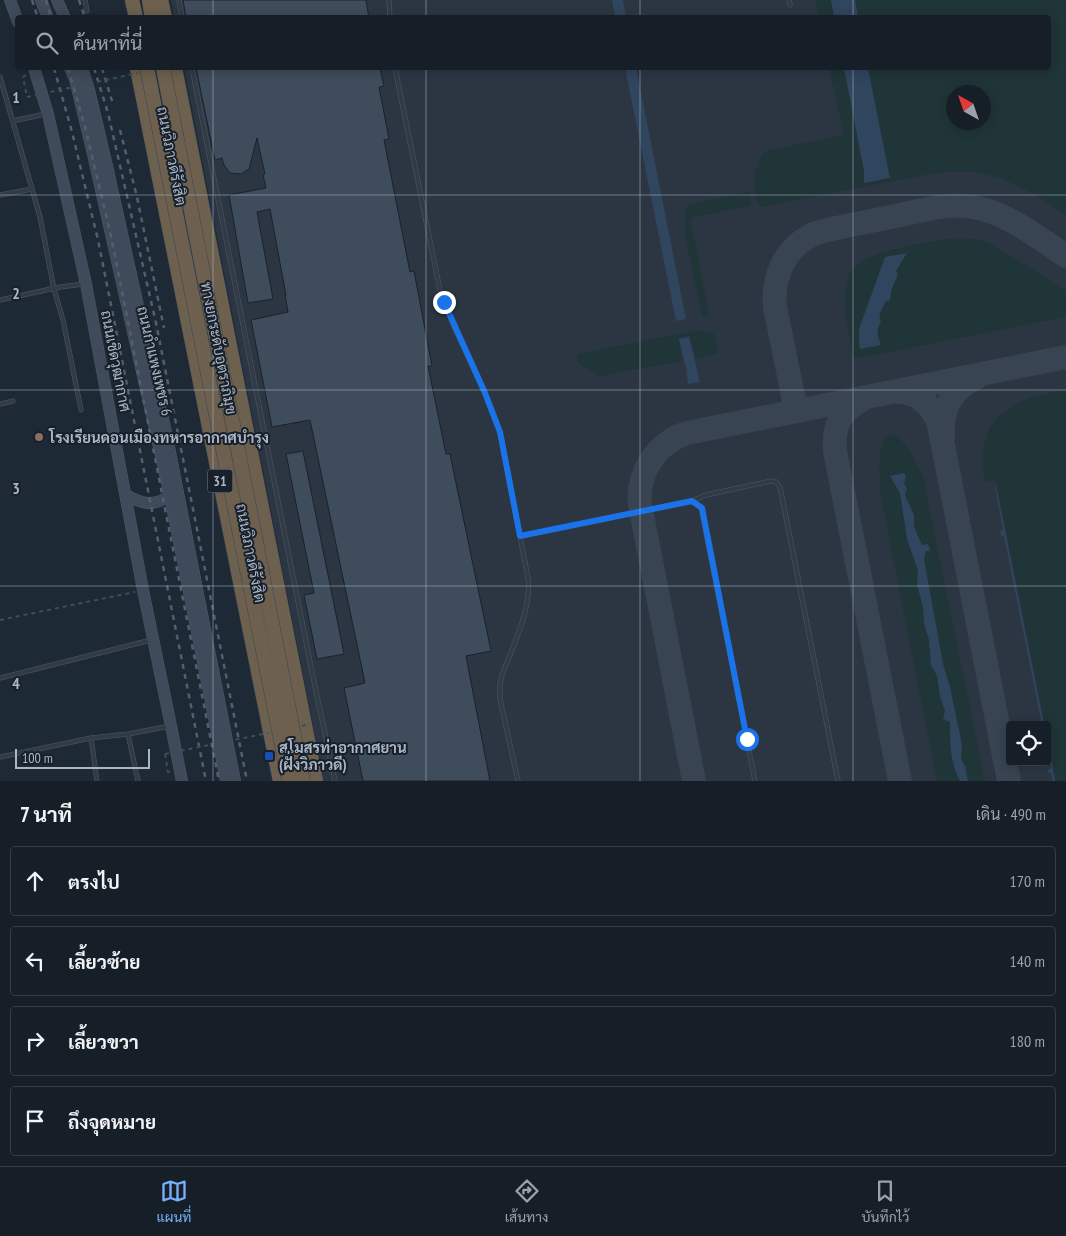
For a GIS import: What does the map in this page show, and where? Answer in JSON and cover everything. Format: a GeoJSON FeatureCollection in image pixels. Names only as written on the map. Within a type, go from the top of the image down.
{"type":"FeatureCollection","features":[{"type":"Feature","properties":{"kind":"highway"},"geometry":{"type":"LineString","coordinates":[[124,0],[126,15]]}},
{"type":"Feature","properties":{"kind":"highway"},"geometry":{"type":"LineString","coordinates":[[132,0],[135,15]]}},
{"type":"Feature","properties":{"kind":"highway"},"geometry":{"type":"LineString","coordinates":[[149,0],[152,15]]}},
{"type":"Feature","properties":{"kind":"highway"},"geometry":{"type":"LineString","coordinates":[[161,0],[164,15]]}},
{"type":"Feature","properties":{"kind":"highway","name":"ทางยกระดับอุตราภิมุข"},"geometry":{"type":"LineString","coordinates":[[141,70],[289,781]]}},
{"type":"Feature","properties":{"kind":"highway","name":"ถนนวิภาวดีรังสิต"},"geometry":{"type":"LineString","coordinates":[[141,70],[280,781]]}},
{"type":"Feature","properties":{"kind":"highway","name":"ทางยกระดับอุตราภิมุข"},"geometry":{"type":"LineString","coordinates":[[163,70],[303,781]]}},
{"type":"Feature","properties":{"kind":"highway","name":"ถนนวิภาวดีรังสิต"},"geometry":{"type":"LineString","coordinates":[[175,70],[316,781]]}},
{"type":"Feature","properties":{"kind":"main road"},"geometry":{"type":"LineString","coordinates":[[10,0],[15,15]]}},
{"type":"Feature","properties":{"kind":"main road"},"geometry":{"type":"LineString","coordinates":[[41,0],[47,15]]}},
{"type":"Feature","properties":{"kind":"main road"},"geometry":{"type":"LineString","coordinates":[[57,0],[64,15]]}},
{"type":"Feature","properties":{"kind":"main road","name":"ถนนเชิดวุฒากาศ"},"geometry":{"type":"LineString","coordinates":[[34,70],[126,495],[153,639],[166,727],[182,781]]}},
{"type":"Feature","properties":{"kind":"main road","name":"ถนนกำแพงเพชร 6"},"geometry":{"type":"LineString","coordinates":[[71,70],[93,154],[170,496],[226,781]]}},
{"type":"Feature","properties":{"kind":"main road","name":"ถนนกำแพงเพชร 6"},"geometry":{"type":"LineString","coordinates":[[83,70],[107,166],[168,437],[235,781]]}},
{"type":"Feature","properties":{"kind":"main road"},"geometry":{"type":"LineString","coordinates":[[126,495],[139,502],[148,504],[161,502],[170,496]]}},
{"type":"Feature","properties":{"kind":"lane"},"geometry":{"type":"LineString","coordinates":[[85,0],[87,10]]}},
{"type":"Feature","properties":{"kind":"lane"},"geometry":{"type":"LineString","coordinates":[[179,0],[182,15]]}},
{"type":"Feature","properties":{"kind":"lane"},"geometry":{"type":"LineString","coordinates":[[389,0],[390,15]]}},
{"type":"Feature","properties":{"kind":"lane"},"geometry":{"type":"LineString","coordinates":[[192,70],[335,781]]}},
{"type":"Feature","properties":{"kind":"lane"},"geometry":{"type":"LineString","coordinates":[[395,70],[441,295],[485,393],[500,432],[528,578],[529,594],[526,612],[500,684],[500,699],[518,781]]}},
{"type":"Feature","properties":{"kind":"lane"},"geometry":{"type":"LineString","coordinates":[[0,77],[42,226],[81,410]]}},
{"type":"Feature","properties":{"kind":"lane"},"geometry":{"type":"LineString","coordinates":[[13,121],[44,114]]}},
{"type":"Feature","properties":{"kind":"lane"},"geometry":{"type":"LineString","coordinates":[[0,195],[32,189]]}},
{"type":"Feature","properties":{"kind":"lane"},"geometry":{"type":"LineString","coordinates":[[0,300],[82,284]]}},
{"type":"Feature","properties":{"kind":"lane"},"geometry":{"type":"LineString","coordinates":[[0,404],[14,401]]}},
{"type":"Feature","properties":{"kind":"lane"},"geometry":{"type":"LineString","coordinates":[[520,536],[692,501],[706,495],[771,481],[778,484],[838,781]]}},
{"type":"Feature","properties":{"kind":"lane"},"geometry":{"type":"LineString","coordinates":[[692,501],[702,508],[756,781]]}},
{"type":"Feature","properties":{"kind":"lane"},"geometry":{"type":"LineString","coordinates":[[0,678],[153,639]]}},
{"type":"Feature","properties":{"kind":"lane"},"geometry":{"type":"LineString","coordinates":[[0,757],[91,738],[166,727]]}},
{"type":"Feature","properties":{"kind":"lane"},"geometry":{"type":"LineString","coordinates":[[128,734],[138,781]]}},
{"type":"Feature","properties":{"kind":"lane"},"geometry":{"type":"LineString","coordinates":[[91,738],[98,781]]}},
{"type":"Feature","properties":{"kind":"path"},"geometry":{"type":"LineString","coordinates":[[22,77],[28,97],[137,70]]}},
{"type":"Feature","properties":{"kind":"path"},"geometry":{"type":"LineString","coordinates":[[0,620],[131,594]]}},
{"type":"Feature","properties":{"kind":"path"},"geometry":{"type":"LineString","coordinates":[[301,726],[310,724]]}},
{"type":"Feature","properties":{"kind":"path"},"geometry":{"type":"LineString","coordinates":[[168,772],[165,754],[276,732]]}},
{"type":"Feature","properties":{"kind":"shaded area"},"geometry":{"type":"Polygon","coordinates":[[[171,0],[1066,0],[1066,781],[324,781],[184,70],[1051,70],[1051,15],[174,15],[171,0]]]}},
{"type":"Feature","properties":{"kind":"green space"},"geometry":{"type":"Polygon","coordinates":[[[815,0],[831,0],[834,15],[819,15],[815,0]]]}},
{"type":"Feature","properties":{"kind":"green space"},"geometry":{"type":"Polygon","coordinates":[[[855,0],[1066,0],[1066,215],[1018,186],[986,174],[969,172],[930,174],[761,207],[755,194],[754,179],[758,164],[765,151],[844,135],[829,70],[844,70],[864,171],[864,182],[889,177],[868,70],[1051,70],[1051,15],[859,15],[855,0]]]}},
{"type":"Feature","properties":{"kind":"green space"},"geometry":{"type":"Polygon","coordinates":[[[750,191],[751,205],[692,218],[691,222],[709,315],[702,316],[685,236],[685,209],[688,205],[750,191]]]}},
{"type":"Feature","properties":{"kind":"green space"},"geometry":{"type":"Polygon","coordinates":[[[955,238],[979,239],[991,244],[1066,290],[1066,317],[854,358],[845,309],[847,279],[850,272],[868,258],[882,253],[898,248],[955,238]]]}},
{"type":"Feature","properties":{"kind":"green space"},"geometry":{"type":"Polygon","coordinates":[[[699,330],[713,333],[718,353],[696,359],[690,336],[678,338],[682,361],[600,376],[578,363],[577,354],[699,330]]]}},
{"type":"Feature","properties":{"kind":"green space"},"geometry":{"type":"Polygon","coordinates":[[[1066,390],[1066,781],[1056,781],[1051,756],[1051,721],[1044,721],[996,480],[985,482],[983,467],[983,451],[986,436],[992,424],[1001,414],[1025,400],[1066,390]]]}},
{"type":"Feature","properties":{"kind":"green space"},"geometry":{"type":"Polygon","coordinates":[[[893,435],[907,448],[923,477],[985,781],[937,781],[880,492],[881,447],[886,437],[893,435]]]}},
{"type":"Feature","properties":{"kind":"water"},"geometry":{"type":"Polygon","coordinates":[[[612,0],[623,0],[626,15],[615,15],[612,0]]]}},
{"type":"Feature","properties":{"kind":"water"},"geometry":{"type":"Polygon","coordinates":[[[831,0],[855,0],[858,15],[834,15],[831,0]]]}},
{"type":"Feature","properties":{"kind":"water"},"geometry":{"type":"Polygon","coordinates":[[[625,70],[636,70],[686,319],[676,321],[625,70]]]}},
{"type":"Feature","properties":{"kind":"water"},"geometry":{"type":"Polygon","coordinates":[[[844,70],[868,70],[890,178],[864,183],[864,171],[844,70]]]}},
{"type":"Feature","properties":{"kind":"water"},"geometry":{"type":"Polygon","coordinates":[[[907,253],[896,271],[898,274],[891,291],[890,300],[885,302],[880,314],[881,322],[878,334],[881,345],[860,349],[859,329],[885,257],[907,253]]]}},
{"type":"Feature","properties":{"kind":"water"},"geometry":{"type":"Polygon","coordinates":[[[689,337],[700,382],[688,384],[679,339],[689,337]]]}},
{"type":"Feature","properties":{"kind":"water"},"geometry":{"type":"Polygon","coordinates":[[[904,473],[906,476],[904,484],[907,488],[905,495],[914,515],[914,525],[917,534],[922,545],[928,544],[930,551],[926,551],[924,559],[943,664],[950,687],[962,745],[961,759],[965,766],[968,781],[960,781],[952,760],[950,722],[943,719],[945,711],[940,696],[937,676],[931,665],[929,640],[917,585],[918,571],[907,539],[900,493],[890,476],[904,473]]]}},
{"type":"Feature","properties":{"kind":"water"},"geometry":{"type":"Polygon","coordinates":[[[995,486],[1043,721],[1041,721],[1004,536],[1001,536],[1000,531],[1003,530],[995,486]]]}},
{"type":"Feature","properties":{"kind":"water"},"geometry":{"type":"Polygon","coordinates":[[[1051,760],[1055,781],[1053,781],[1051,774],[1048,772],[1051,768],[1051,760]]]}},
{"type":"Feature","properties":{"kind":"building"},"geometry":{"type":"Polygon","coordinates":[[[183,0],[366,0],[368,15],[186,15],[183,0]]]}},
{"type":"Feature","properties":{"kind":"building"},"geometry":{"type":"Polygon","coordinates":[[[196,70],[380,70],[384,86],[379,87],[389,139],[384,140],[410,272],[414,271],[432,366],[428,366],[446,454],[450,454],[491,651],[466,656],[490,781],[363,781],[344,688],[365,683],[310,420],[272,427],[251,320],[288,312],[270,209],[257,212],[273,299],[248,303],[229,195],[266,188],[257,138],[249,169],[241,174],[230,173],[224,165],[222,158],[215,160],[196,70]]]}},
{"type":"Feature","properties":{"kind":"building"},"geometry":{"type":"Polygon","coordinates":[[[303,451],[344,654],[317,659],[304,595],[314,593],[286,454],[303,451]]]}},
{"type":"Feature","properties":{"kind":"taxiway"},"geometry":{"type":"LineString","coordinates":[[796,410],[775,307],[776,284],[783,263],[789,254],[816,233],[932,208],[963,206],[986,210],[1010,220],[1066,256]]}},
{"type":"Feature","properties":{"kind":"taxiway"},"geometry":{"type":"LineString","coordinates":[[694,781],[640,505],[640,493],[645,471],[658,452],[666,444],[687,433],[1066,357]]}},
{"type":"Feature","properties":{"kind":"taxiway"},"geometry":{"type":"LineString","coordinates":[[943,436],[944,417],[950,400],[961,387],[977,377]]}},
{"type":"Feature","properties":{"kind":"taxiway"},"geometry":{"type":"LineString","coordinates":[[895,392],[910,394],[923,401],[932,411],[939,425],[1009,781]]}},
{"type":"Feature","properties":{"kind":"taxiway"},"geometry":{"type":"LineString","coordinates":[[863,399],[849,409],[840,420],[835,434],[835,451],[900,781]]}},
{"type":"Feature","properties":{"kind":"railway"},"geometry":{"type":"LineString","coordinates":[[32,0],[37,15]]}},
{"type":"Feature","properties":{"kind":"railway"},"geometry":{"type":"LineString","coordinates":[[46,0],[50,15]]}},
{"type":"Feature","properties":{"kind":"railway"},"geometry":{"type":"LineString","coordinates":[[79,0],[84,15]]}},
{"type":"Feature","properties":{"kind":"railway"},"geometry":{"type":"LineString","coordinates":[[55,70],[72,132],[98,240],[206,781]]}},
{"type":"Feature","properties":{"kind":"railway"},"geometry":{"type":"LineString","coordinates":[[69,70],[85,127],[111,236],[219,781]]}},
{"type":"Feature","properties":{"kind":"railway"},"geometry":{"type":"LineString","coordinates":[[95,70],[108,113],[156,323],[247,781]]}},
{"type":"Feature","properties":{"kind":"railway"},"geometry":{"type":"LineString","coordinates":[[103,70],[112,101]]}},
{"type":"Feature","properties":{"kind":"railway"},"geometry":{"type":"LineString","coordinates":[[120,130],[137,197],[164,328]]}},
{"type":"Feature","properties":{"kind":"place","name":"โรงเรียนดอนเมืองทหารอากาศบำรุง"},"geometry":{"type":"Point","coordinates":[39,437]}},
{"type":"Feature","properties":{"kind":"place","name":"สโมสรท่าอากาศยาน (ฝั่งวิภาวดี)"},"geometry":{"type":"Point","coordinates":[269,756]}},
{"type":"Feature","properties":{"kind":"route"},"geometry":{"type":"LineString","coordinates":[[444,302],[485,393],[500,432],[520,536],[692,501],[702,508],[747,739]]}}]}
